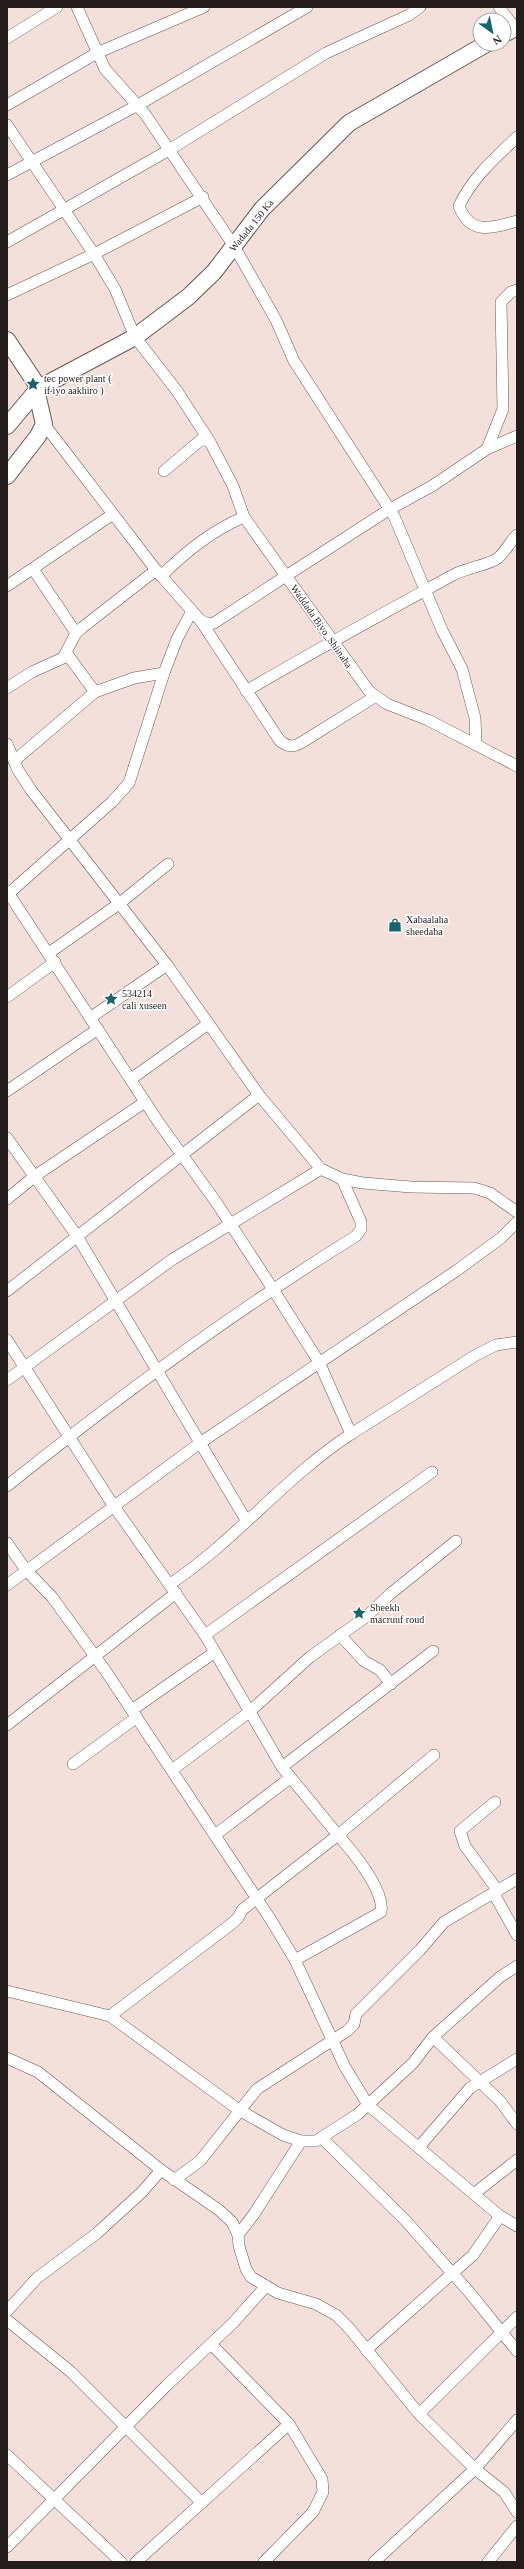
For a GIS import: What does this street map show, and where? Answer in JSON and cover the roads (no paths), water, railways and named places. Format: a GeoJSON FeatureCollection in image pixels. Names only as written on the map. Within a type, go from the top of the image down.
{"type":"FeatureCollection","features":[{"type":"Feature","properties":{"kind":"street"},"geometry":{"type":"LineString","coordinates":[[7,38],[57,7]]}},
{"type":"Feature","properties":{"kind":"street"},"geometry":{"type":"LineString","coordinates":[[77,7],[105,69],[138,105],[203,197],[234,246],[276,320],[294,361],[390,509],[425,591],[462,669],[475,718],[476,743]]}},
{"type":"Feature","properties":{"kind":"street"},"geometry":{"type":"LineString","coordinates":[[7,105],[97,53],[204,7]]}},
{"type":"Feature","properties":{"kind":"street"},"geometry":{"type":"LineString","coordinates":[[7,175],[138,105],[307,7]]}},
{"type":"Feature","properties":{"kind":"street"},"geometry":{"type":"LineString","coordinates":[[7,242],[169,150],[326,53],[409,15],[420,7]]}},
{"type":"Feature","properties":{"kind":"street"},"geometry":{"type":"LineString","coordinates":[[499,7],[513,30]]}},
{"type":"Feature","properties":{"kind":"street","name":"Wadada 150 Ka"},"geometry":{"type":"LineString","coordinates":[[7,426],[38,391],[135,337],[188,297],[214,272],[262,209],[349,123],[472,52]]}},
{"type":"Feature","properties":{"kind":"street"},"geometry":{"type":"LineString","coordinates":[[7,125],[66,209],[94,254],[115,289],[135,337],[178,391],[210,442],[233,486],[244,517],[286,576],[390,509],[432,486],[487,449],[517,436]]}},
{"type":"Feature","properties":{"kind":"street"},"geometry":{"type":"LineString","coordinates":[[517,137],[488,165],[466,191],[459,206],[462,214],[476,226],[488,229],[517,221]]}},
{"type":"Feature","properties":{"kind":"street"},"geometry":{"type":"LineString","coordinates":[[7,295],[94,254],[203,197]]}},
{"type":"Feature","properties":{"kind":"street"},"geometry":{"type":"LineString","coordinates":[[487,449],[503,408],[501,302],[511,292],[517,290]]}},
{"type":"Feature","properties":{"kind":"street"},"geometry":{"type":"LineString","coordinates":[[7,340],[38,391],[44,424],[158,573],[200,620],[280,741],[292,747],[376,696]]}},
{"type":"Feature","properties":{"kind":"street"},"geometry":{"type":"LineString","coordinates":[[7,476],[38,436],[44,424]]}},
{"type":"Feature","properties":{"kind":"street"},"geometry":{"type":"LineString","coordinates":[[164,471],[194,444],[202,439],[210,442]]}},
{"type":"Feature","properties":{"kind":"street"},"geometry":{"type":"LineString","coordinates":[[7,586],[113,514]]}},
{"type":"Feature","properties":{"kind":"street"},"geometry":{"type":"LineString","coordinates":[[7,688],[32,672],[59,661],[67,654],[76,633],[195,544],[220,527],[244,517]]}},
{"type":"Feature","properties":{"kind":"street"},"geometry":{"type":"LineString","coordinates":[[246,691],[331,641],[464,569],[492,562],[499,557],[517,535]]}},
{"type":"Feature","properties":{"kind":"street"},"geometry":{"type":"LineString","coordinates":[[33,569],[76,633]]}},
{"type":"Feature","properties":{"kind":"street","name":"Waddada Biyo_Shiinaha"},"geometry":{"type":"LineString","coordinates":[[200,620],[208,624],[214,623],[286,576],[331,641],[369,692],[387,704],[476,743],[516,764]]}},
{"type":"Feature","properties":{"kind":"street"},"geometry":{"type":"LineString","coordinates":[[192,611],[177,639],[164,673],[129,783],[112,802],[8,893],[146,1102],[272,1288],[318,1362],[351,1434]]}},
{"type":"Feature","properties":{"kind":"street"},"geometry":{"type":"LineString","coordinates":[[67,654],[95,692]]}},
{"type":"Feature","properties":{"kind":"street"},"geometry":{"type":"LineString","coordinates":[[14,761],[95,692],[134,678],[164,673]]}},
{"type":"Feature","properties":{"kind":"street"},"geometry":{"type":"LineString","coordinates":[[7,744],[14,761],[31,790],[120,903],[259,1095],[321,1169],[342,1179],[411,1187],[474,1188],[490,1193],[517,1212]]}},
{"type":"Feature","properties":{"kind":"street"},"geometry":{"type":"LineString","coordinates":[[7,997],[52,958],[168,864]]}},
{"type":"Feature","properties":{"kind":"street"},"geometry":{"type":"LineString","coordinates":[[90,1018],[166,965]]}},
{"type":"Feature","properties":{"kind":"street"},"geometry":{"type":"LineString","coordinates":[[131,1079],[208,1024]]}},
{"type":"Feature","properties":{"kind":"street"},"geometry":{"type":"LineString","coordinates":[[7,1091],[98,1029]]}},
{"type":"Feature","properties":{"kind":"street"},"geometry":{"type":"LineString","coordinates":[[7,1290],[259,1095]]}},
{"type":"Feature","properties":{"kind":"street"},"geometry":{"type":"LineString","coordinates":[[7,1199],[35,1176],[146,1102]]}},
{"type":"Feature","properties":{"kind":"street"},"geometry":{"type":"LineString","coordinates":[[7,1138],[77,1236],[156,1372],[200,1442],[246,1520]]}},
{"type":"Feature","properties":{"kind":"street"},"geometry":{"type":"LineString","coordinates":[[7,1380],[114,1300],[173,1259],[321,1169]]}},
{"type":"Feature","properties":{"kind":"street"},"geometry":{"type":"LineString","coordinates":[[7,1486],[70,1436],[272,1288],[356,1236],[361,1229],[361,1222],[342,1179]]}},
{"type":"Feature","properties":{"kind":"street"},"geometry":{"type":"LineString","coordinates":[[7,1585],[113,1504],[200,1442],[318,1362],[439,1283],[501,1238],[517,1222]]}},
{"type":"Feature","properties":{"kind":"street"},"geometry":{"type":"LineString","coordinates":[[7,1340],[113,1504],[205,1636],[248,1713],[274,1751],[282,1767],[354,1854],[375,1887],[383,1904],[381,1912],[295,1960]]}},
{"type":"Feature","properties":{"kind":"street"},"geometry":{"type":"LineString","coordinates":[[7,1725],[95,1656],[173,1589],[192,1569],[321,1454],[476,1355],[496,1345],[517,1342]]}},
{"type":"Feature","properties":{"kind":"street"},"geometry":{"type":"LineString","coordinates":[[205,1636],[432,1472]]}},
{"type":"Feature","properties":{"kind":"street"},"geometry":{"type":"LineString","coordinates":[[172,1770],[248,1713],[310,1657],[367,1616],[390,1594],[456,1541]]}},
{"type":"Feature","properties":{"kind":"street"},"geometry":{"type":"LineString","coordinates":[[7,1543],[26,1570],[52,1598],[95,1656],[135,1713],[216,1835],[295,1960],[345,2067],[368,2105],[500,2216],[517,2226]]}},
{"type":"Feature","properties":{"kind":"street"},"geometry":{"type":"LineString","coordinates":[[340,1635],[364,1661],[380,1670],[391,1684]]}},
{"type":"Feature","properties":{"kind":"street"},"geometry":{"type":"LineString","coordinates":[[282,1767],[433,1651]]}},
{"type":"Feature","properties":{"kind":"street"},"geometry":{"type":"LineString","coordinates":[[73,1764],[135,1713],[215,1652]]}},
{"type":"Feature","properties":{"kind":"street"},"geometry":{"type":"LineString","coordinates":[[110,2016],[234,1922],[242,1910],[338,1835],[434,1756]]}},
{"type":"Feature","properties":{"kind":"street"},"geometry":{"type":"LineString","coordinates":[[216,1835],[290,1778]]}},
{"type":"Feature","properties":{"kind":"street"},"geometry":{"type":"LineString","coordinates":[[495,1802],[460,1831],[466,1846],[496,1892],[517,1935]]}},
{"type":"Feature","properties":{"kind":"street"},"geometry":{"type":"LineString","coordinates":[[174,2180],[200,2161],[257,2089],[333,2042],[354,2024],[356,2014],[420,1950],[444,1922],[517,1879]]}},
{"type":"Feature","properties":{"kind":"street"},"geometry":{"type":"LineString","coordinates":[[7,1991],[110,2016],[239,2110],[283,2135],[300,2141],[316,2141],[339,2128],[368,2105],[413,2063],[433,2037],[515,1969]]}},
{"type":"Feature","properties":{"kind":"street"},"geometry":{"type":"LineString","coordinates":[[433,2037],[500,2101],[517,2124]]}},
{"type":"Feature","properties":{"kind":"street"},"geometry":{"type":"LineString","coordinates":[[7,2058],[38,2072],[174,2180],[219,2210],[232,2222],[238,2235],[239,2246],[246,2269],[251,2277],[278,2293],[316,2304],[336,2315],[349,2328],[419,2414],[475,2469],[504,2492],[517,2512]]}},
{"type":"Feature","properties":{"kind":"street"},"geometry":{"type":"LineString","coordinates":[[419,2147],[470,2088],[517,2059]]}},
{"type":"Feature","properties":{"kind":"street"},"geometry":{"type":"LineString","coordinates":[[322,2138],[405,2220],[453,2273],[517,2351]]}},
{"type":"Feature","properties":{"kind":"street"},"geometry":{"type":"LineString","coordinates":[[238,2235],[254,2214],[300,2141]]}},
{"type":"Feature","properties":{"kind":"street"},"geometry":{"type":"LineString","coordinates":[[475,2194],[517,2160]]}},
{"type":"Feature","properties":{"kind":"street"},"geometry":{"type":"LineString","coordinates":[[7,2311],[38,2278],[96,2234],[142,2192],[161,2170]]}},
{"type":"Feature","properties":{"kind":"street"},"geometry":{"type":"LineString","coordinates":[[366,2350],[473,2255],[500,2216]]}},
{"type":"Feature","properties":{"kind":"street"},"geometry":{"type":"LineString","coordinates":[[7,2547],[126,2427],[233,2324],[266,2286]]}},
{"type":"Feature","properties":{"kind":"street"},"geometry":{"type":"LineString","coordinates":[[419,2414],[517,2316]]}},
{"type":"Feature","properties":{"kind":"street"},"geometry":{"type":"LineString","coordinates":[[7,2320],[71,2372],[202,2503]]}},
{"type":"Feature","properties":{"kind":"street"},"geometry":{"type":"LineString","coordinates":[[212,2344],[290,2424],[322,2479],[323,2492],[314,2512],[264,2562]]}},
{"type":"Feature","properties":{"kind":"street"},"geometry":{"type":"LineString","coordinates":[[374,2562],[475,2469],[517,2420]]}},
{"type":"Feature","properties":{"kind":"street"},"geometry":{"type":"LineString","coordinates":[[136,2562],[290,2424]]}},
{"type":"Feature","properties":{"kind":"street"},"geometry":{"type":"LineString","coordinates":[[7,2455],[121,2562]]}},
{"type":"Feature","properties":{"kind":"street"},"geometry":{"type":"LineString","coordinates":[[488,2562],[517,2526]]}},
{"type":"Feature","properties":{"kind":"place","name":"tec power plant ( if iyo aakhiro )"},"geometry":{"type":"Point","coordinates":[33,384]}},
{"type":"Feature","properties":{"kind":"place","name":"Xabaalaha sheedaha"},"geometry":{"type":"Point","coordinates":[395,925]}},
{"type":"Feature","properties":{"kind":"place","name":"534214 cali xuseen"},"geometry":{"type":"Point","coordinates":[111,999]}},
{"type":"Feature","properties":{"kind":"place","name":"Sheekh macruuf roud"},"geometry":{"type":"Point","coordinates":[359,1613]}}]}
